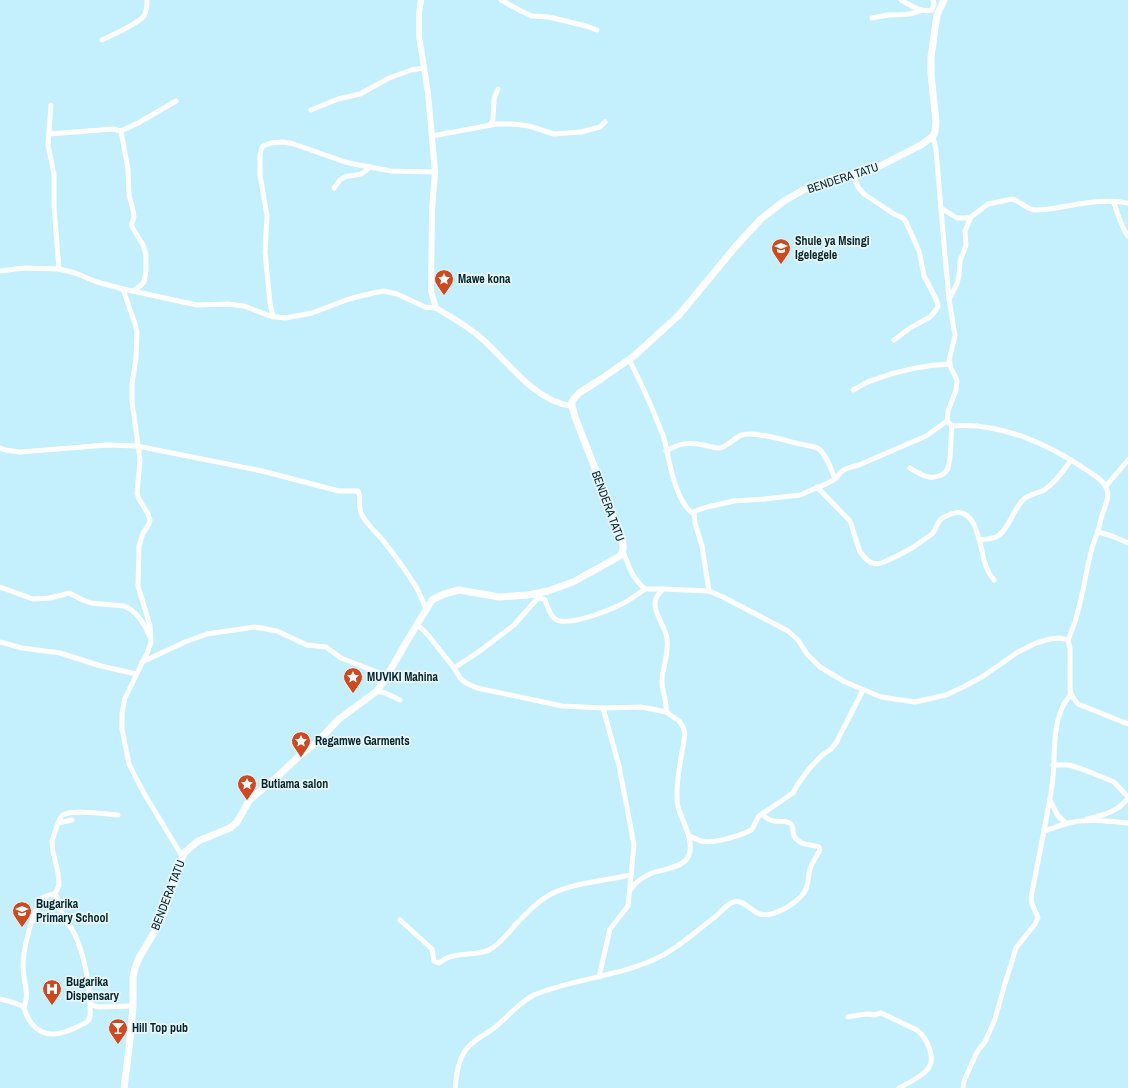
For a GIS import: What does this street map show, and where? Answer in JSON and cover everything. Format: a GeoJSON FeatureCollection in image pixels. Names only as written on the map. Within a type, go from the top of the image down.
{"type":"FeatureCollection","features":[{"type":"Feature","properties":{"kind":"main road"},"geometry":{"type":"LineString","coordinates":[[933,136],[936,122],[931,74],[931,57],[937,15],[944,0]]}},
{"type":"Feature","properties":{"kind":"main road","name":"BENDERA TATU"},"geometry":{"type":"LineString","coordinates":[[124,1088],[130,1040],[135,968],[139,958],[162,919],[182,856],[185,852],[198,842],[234,825],[249,801],[254,796],[320,739],[339,719],[377,691],[432,600],[444,594],[459,590],[499,597],[538,596],[572,582],[620,556],[623,551],[623,544],[620,532],[583,438],[572,406],[572,401],[579,393],[629,359],[679,314],[726,257],[761,219],[784,201],[805,189],[828,180],[866,172],[880,166],[921,145],[933,136]]}},
{"type":"Feature","properties":{"kind":"street"},"geometry":{"type":"LineString","coordinates":[[102,40],[138,22],[144,15],[147,0]]}},
{"type":"Feature","properties":{"kind":"street"},"geometry":{"type":"LineString","coordinates":[[421,0],[419,13],[419,36],[428,93],[435,172],[432,210],[430,291],[436,308]]}},
{"type":"Feature","properties":{"kind":"street"},"geometry":{"type":"LineString","coordinates":[[501,0],[532,16],[548,17],[597,30]]}},
{"type":"Feature","properties":{"kind":"street"},"geometry":{"type":"LineString","coordinates":[[901,0],[922,10],[929,11],[932,10],[934,4],[933,0]]}},
{"type":"Feature","properties":{"kind":"street"},"geometry":{"type":"LineString","coordinates":[[872,18],[917,13],[922,10]]}},
{"type":"Feature","properties":{"kind":"street"},"geometry":{"type":"LineString","coordinates":[[311,110],[338,99],[360,94],[390,78],[411,70],[424,68]]}},
{"type":"Feature","properties":{"kind":"street"},"geometry":{"type":"LineString","coordinates":[[490,125],[493,120],[494,99],[498,89]]}},
{"type":"Feature","properties":{"kind":"street"},"geometry":{"type":"LineString","coordinates":[[49,134],[113,129],[121,131],[176,101]]}},
{"type":"Feature","properties":{"kind":"street"},"geometry":{"type":"LineString","coordinates":[[51,105],[48,145],[54,174],[54,207],[59,269]]}},
{"type":"Feature","properties":{"kind":"street"},"geometry":{"type":"LineString","coordinates":[[432,136],[472,130],[490,125],[512,124],[529,126],[554,134],[581,132],[590,131],[600,127],[605,122]]}},
{"type":"Feature","properties":{"kind":"street"},"geometry":{"type":"LineString","coordinates":[[121,131],[128,169],[129,195],[134,216],[132,227],[143,245],[146,255],[144,282],[133,291]]}},
{"type":"Feature","properties":{"kind":"street"},"geometry":{"type":"LineString","coordinates":[[694,514],[696,511],[707,507],[734,501],[800,495],[836,479],[842,471],[848,468],[859,465],[926,436],[947,421],[948,411],[955,394],[957,380],[950,364],[950,355],[955,336],[949,300],[936,150],[933,136]]}},
{"type":"Feature","properties":{"kind":"street"},"geometry":{"type":"LineString","coordinates":[[273,317],[265,252],[267,216],[260,175],[260,155],[263,146],[271,143],[283,142],[294,144],[345,162],[391,172],[435,172]]}},
{"type":"Feature","properties":{"kind":"street"},"geometry":{"type":"LineString","coordinates":[[334,188],[341,179],[360,175],[370,167]]}},
{"type":"Feature","properties":{"kind":"street"},"geometry":{"type":"LineString","coordinates":[[853,175],[858,187],[864,194],[894,214],[903,218],[906,222],[919,251],[924,276],[938,306],[930,317],[910,328],[894,340]]}},
{"type":"Feature","properties":{"kind":"street"},"geometry":{"type":"LineString","coordinates":[[941,208],[961,219],[971,217],[988,204],[1012,199],[1035,210],[1089,202],[1113,201],[1128,203]]}},
{"type":"Feature","properties":{"kind":"street"},"geometry":{"type":"LineString","coordinates":[[1113,201],[1128,236]]}},
{"type":"Feature","properties":{"kind":"street"},"geometry":{"type":"LineString","coordinates":[[949,300],[957,284],[960,261],[966,245],[965,231],[971,217]]}},
{"type":"Feature","properties":{"kind":"street"},"geometry":{"type":"LineString","coordinates":[[0,271],[24,268],[59,269],[123,289],[197,305],[228,304],[244,306],[273,317],[285,318],[312,313],[349,299],[384,290],[397,294],[425,307],[436,308],[467,326],[534,389],[556,403],[572,406]]}},
{"type":"Feature","properties":{"kind":"street"},"geometry":{"type":"LineString","coordinates":[[123,289],[137,333],[132,397],[140,460],[137,493],[150,520],[143,533],[139,546],[138,586],[150,626],[151,642],[125,698],[122,713],[122,729],[129,764],[145,795],[182,856]]}},
{"type":"Feature","properties":{"kind":"street"},"geometry":{"type":"LineString","coordinates":[[629,359],[643,386],[657,419],[671,470],[682,501],[689,512],[694,514]]}},
{"type":"Feature","properties":{"kind":"street"},"geometry":{"type":"LineString","coordinates":[[853,390],[871,380],[889,375],[938,364],[950,364]]}},
{"type":"Feature","properties":{"kind":"street"},"geometry":{"type":"LineString","coordinates":[[947,421],[952,426],[975,426],[1006,431],[1047,447],[1104,482],[1108,492],[1098,532],[1092,548],[1074,627],[1068,640],[1070,648],[1070,694],[1063,705],[1059,716],[1050,800],[1031,898],[1038,918],[1016,948],[995,1019],[987,1038],[973,1060],[964,1081],[963,1088]]}},
{"type":"Feature","properties":{"kind":"street"},"geometry":{"type":"LineString","coordinates":[[910,468],[922,476],[931,478],[944,474],[949,463],[952,426]]}},
{"type":"Feature","properties":{"kind":"street"},"geometry":{"type":"LineString","coordinates":[[666,451],[677,445],[686,443],[719,448],[725,447],[729,442],[743,434],[780,438],[821,450],[826,457],[836,479]]}},
{"type":"Feature","properties":{"kind":"street"},"geometry":{"type":"LineString","coordinates":[[0,448],[20,452],[106,445],[138,446],[262,471],[334,490],[358,491],[360,496],[360,513],[385,543],[403,568],[416,587],[426,609]]}},
{"type":"Feature","properties":{"kind":"street"},"geometry":{"type":"LineString","coordinates":[[980,540],[998,536],[1003,531],[1020,503],[1031,494],[1044,490],[1052,484],[1061,475],[1070,460]]}},
{"type":"Feature","properties":{"kind":"street"},"geometry":{"type":"LineString","coordinates":[[1106,486],[1128,460]]}},
{"type":"Feature","properties":{"kind":"street"},"geometry":{"type":"LineString","coordinates":[[817,487],[850,521],[860,552],[872,563],[878,564],[884,562],[912,548],[935,531],[940,520],[955,512],[962,512],[968,516],[972,522],[980,540],[984,562],[988,572],[994,580]]}},
{"type":"Feature","properties":{"kind":"street"},"geometry":{"type":"LineString","coordinates":[[694,514],[695,523],[702,546],[709,591]]}},
{"type":"Feature","properties":{"kind":"street"},"geometry":{"type":"LineString","coordinates":[[1098,532],[1128,543]]}},
{"type":"Feature","properties":{"kind":"street"},"geometry":{"type":"LineString","coordinates":[[623,551],[630,571],[638,583],[645,589]]}},
{"type":"Feature","properties":{"kind":"street"},"geometry":{"type":"LineString","coordinates":[[0,587],[33,599],[50,598],[69,593],[91,603],[124,606],[139,617],[146,627],[151,642]]}},
{"type":"Feature","properties":{"kind":"street"},"geometry":{"type":"LineString","coordinates":[[454,668],[477,653],[514,625],[538,596],[545,600],[555,619],[560,622],[587,618],[624,603],[645,589],[709,591],[723,597],[788,631],[798,640],[807,654],[820,667],[845,682],[881,698],[915,702],[946,695],[976,680],[1018,652],[1036,643],[1059,638],[1068,640]]}},
{"type":"Feature","properties":{"kind":"street"},"geometry":{"type":"LineString","coordinates":[[663,589],[655,600],[655,608],[668,638],[662,679],[662,689],[667,708],[666,712]]}},
{"type":"Feature","properties":{"kind":"street"},"geometry":{"type":"LineString","coordinates":[[418,624],[466,684],[477,688],[562,706],[603,708],[640,707],[666,712],[679,721],[685,734],[677,787],[677,798],[678,806],[689,836],[688,855],[686,860],[679,864],[652,873],[637,881],[630,890]]}},
{"type":"Feature","properties":{"kind":"street"},"geometry":{"type":"LineString","coordinates":[[142,662],[185,642],[207,634],[255,627],[277,631],[307,645],[326,647],[341,658],[387,676]]}},
{"type":"Feature","properties":{"kind":"street"},"geometry":{"type":"LineString","coordinates":[[0,642],[22,648],[60,653],[101,666],[136,674]]}},
{"type":"Feature","properties":{"kind":"street"},"geometry":{"type":"LineString","coordinates":[[689,836],[700,841],[708,842],[727,838],[753,828],[756,820],[762,814],[793,793],[809,769],[822,755],[830,750],[836,742],[863,690]]}},
{"type":"Feature","properties":{"kind":"street"},"geometry":{"type":"LineString","coordinates":[[377,691],[400,700]]}},
{"type":"Feature","properties":{"kind":"street"},"geometry":{"type":"LineString","coordinates":[[1070,694],[1078,704],[1128,724]]}},
{"type":"Feature","properties":{"kind":"street"},"geometry":{"type":"LineString","coordinates":[[599,977],[610,930],[628,906],[634,845],[619,766],[603,708]]}},
{"type":"Feature","properties":{"kind":"street"},"geometry":{"type":"LineString","coordinates":[[1045,831],[1066,823],[1080,821],[1111,812],[1119,808],[1128,797],[1114,782],[1102,776],[1069,766],[1053,765]]}},
{"type":"Feature","properties":{"kind":"street"},"geometry":{"type":"LineString","coordinates":[[1050,800],[1058,816],[1066,823]]}},
{"type":"Feature","properties":{"kind":"street"},"geometry":{"type":"LineString","coordinates":[[55,894],[44,897],[40,901],[30,928],[24,953],[23,969],[27,1002],[24,1007],[26,1015],[36,1028],[42,1032],[52,1035],[70,1031],[87,1022],[89,1019],[90,1004],[86,974],[78,944],[74,932],[65,921],[55,894],[59,885],[58,873],[52,852],[52,841],[58,823],[64,814],[92,812],[118,815]]}},
{"type":"Feature","properties":{"kind":"street"},"geometry":{"type":"LineString","coordinates":[[455,1088],[463,1053],[470,1045],[487,1034],[505,1019],[522,1002],[533,996],[569,983],[599,977],[653,960],[678,945],[715,917],[729,904],[735,901],[740,902],[760,914],[767,915],[782,910],[803,894],[808,884],[811,866],[820,850],[819,847],[803,844],[798,840],[794,836],[791,824],[772,821],[762,814]]}},
{"type":"Feature","properties":{"kind":"street"},"geometry":{"type":"LineString","coordinates":[[58,823],[72,820]]}},
{"type":"Feature","properties":{"kind":"street"},"geometry":{"type":"LineString","coordinates":[[1080,821],[1114,821],[1128,823]]}},
{"type":"Feature","properties":{"kind":"street"},"geometry":{"type":"LineString","coordinates":[[400,920],[432,949],[434,961],[440,963],[453,956],[482,953],[490,949],[539,903],[554,893],[567,888],[631,875]]}},
{"type":"Feature","properties":{"kind":"street"},"geometry":{"type":"LineString","coordinates":[[0,999],[15,1002],[24,1007]]}},
{"type":"Feature","properties":{"kind":"street"},"geometry":{"type":"LineString","coordinates":[[90,1004],[98,1007],[133,1006]]}},
{"type":"Feature","properties":{"kind":"street"},"geometry":{"type":"LineString","coordinates":[[848,1017],[881,1013],[917,1030],[922,1034],[930,1051],[930,1064],[926,1071],[900,1088]]}},
{"type":"Feature","properties":{"kind":"place","name":"Shule ya Msingi Igelegele"},"geometry":{"type":"Point","coordinates":[781,265]}},
{"type":"Feature","properties":{"kind":"place","name":"Mawe kona"},"geometry":{"type":"Point","coordinates":[444,296]}},
{"type":"Feature","properties":{"kind":"place","name":"MUVIKI Mahina"},"geometry":{"type":"Point","coordinates":[353,694]}},
{"type":"Feature","properties":{"kind":"place","name":"Regamwe Garments"},"geometry":{"type":"Point","coordinates":[301,758]}},
{"type":"Feature","properties":{"kind":"place","name":"Butiama salon"},"geometry":{"type":"Point","coordinates":[247,801]}},
{"type":"Feature","properties":{"kind":"place","name":"Bugarika Primary School"},"geometry":{"type":"Point","coordinates":[22,928]}},
{"type":"Feature","properties":{"kind":"place","name":"Bugarika Dispensary"},"geometry":{"type":"Point","coordinates":[52,1006]}},
{"type":"Feature","properties":{"kind":"place","name":"Hill Top pub"},"geometry":{"type":"Point","coordinates":[118,1045]}}]}
